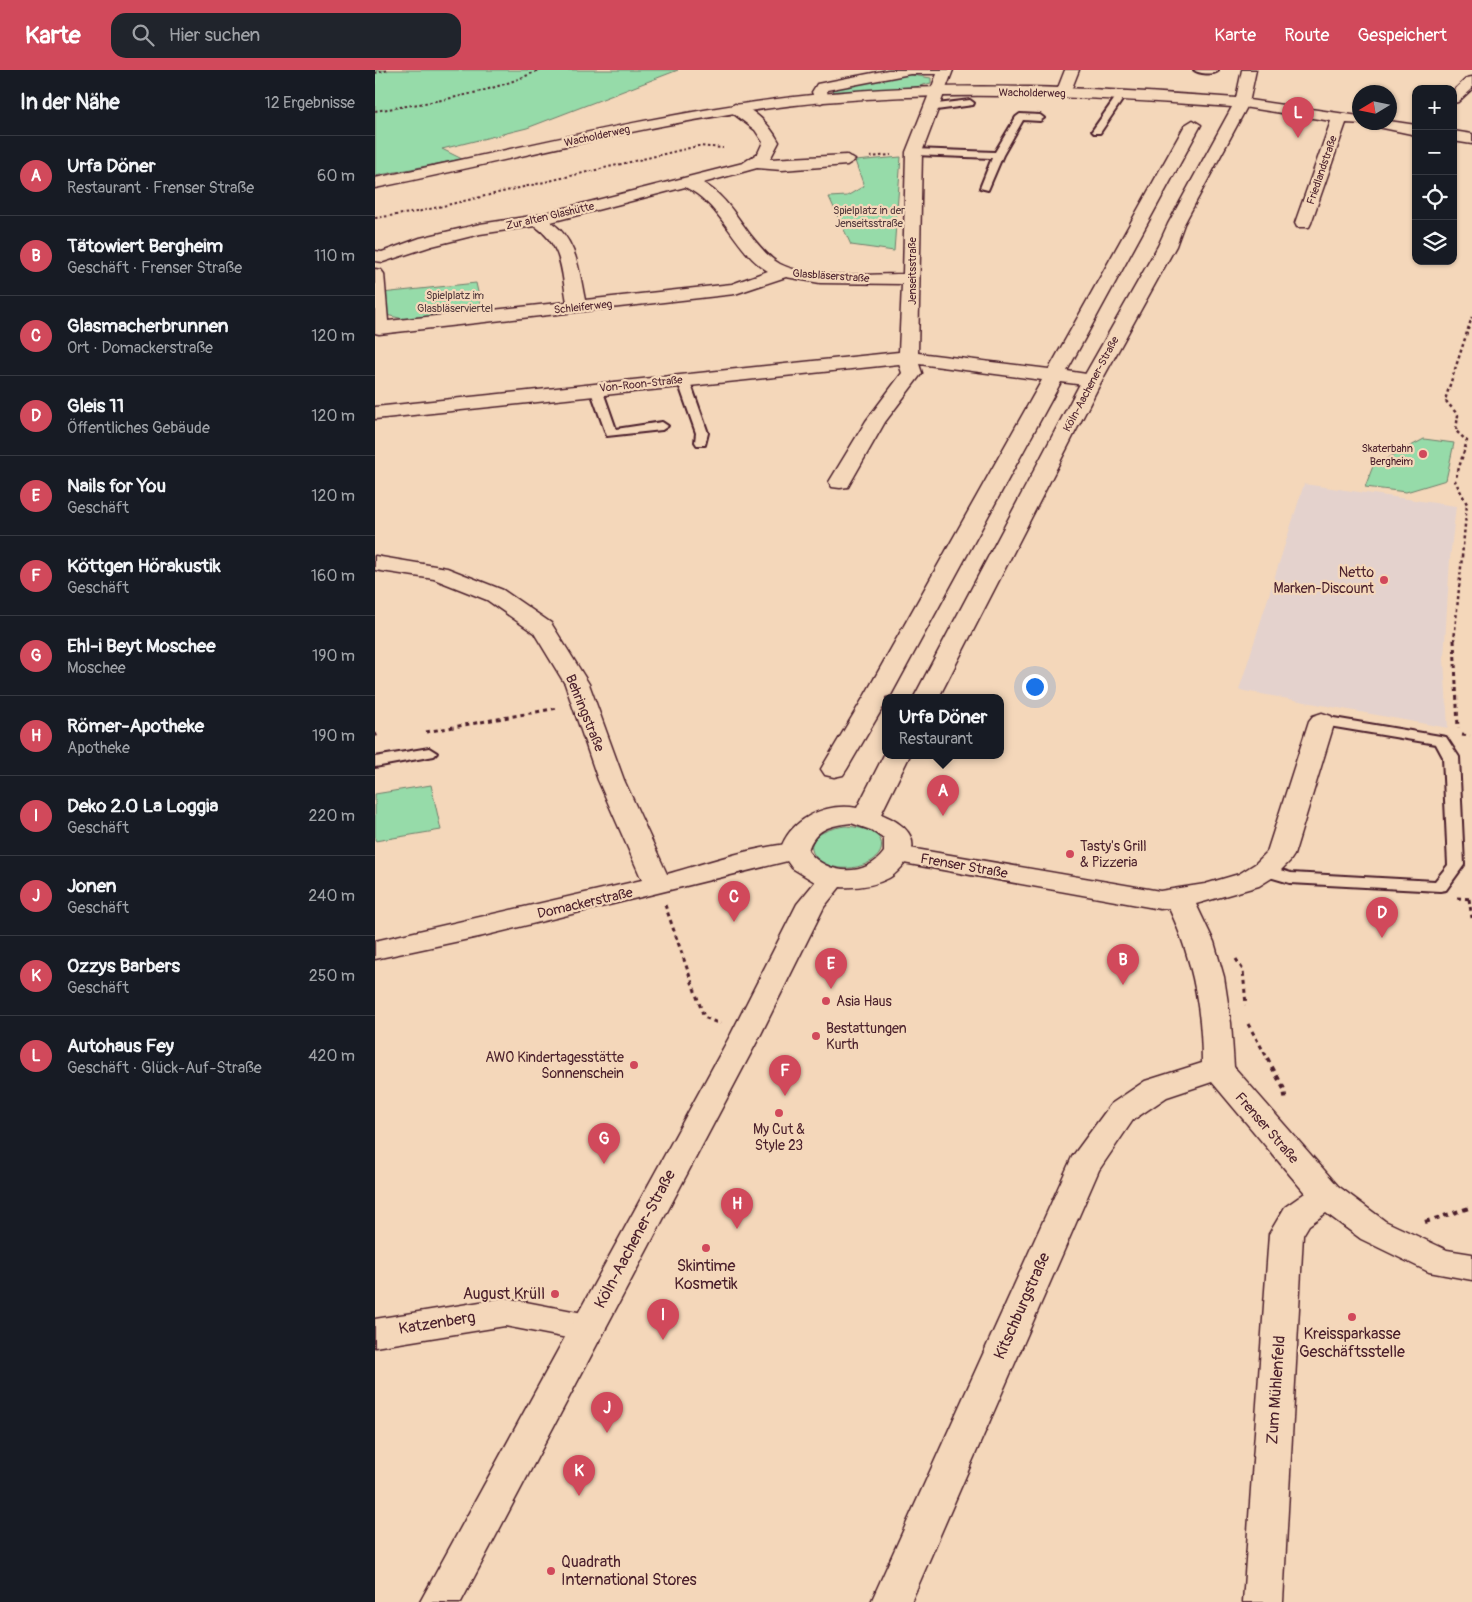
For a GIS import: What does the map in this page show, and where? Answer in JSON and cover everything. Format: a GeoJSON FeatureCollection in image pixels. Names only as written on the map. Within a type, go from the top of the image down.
{"type":"FeatureCollection","features":[{"type":"Feature","properties":{"kind":"street"},"geometry":{"type":"LineString","coordinates":[[821,98],[819,92],[822,87],[910,70],[946,70]]}},
{"type":"Feature","properties":{"kind":"street","name":"Jenseitsstraße"},"geometry":{"type":"LineString","coordinates":[[907,357],[910,346],[914,152],[929,108],[946,70]]}},
{"type":"Feature","properties":{"kind":"street"},"geometry":{"type":"LineString","coordinates":[[1063,93],[1072,70]]}},
{"type":"Feature","properties":{"kind":"street","name":"Köln-Aachener-Straße"},"geometry":{"type":"LineString","coordinates":[[929,694],[1092,380],[1167,246],[1176,224],[1242,103],[1249,70]]}},
{"type":"Feature","properties":{"kind":"street"},"geometry":{"type":"LineString","coordinates":[[1457,95],[1472,81]]}},
{"type":"Feature","properties":{"kind":"street","name":"Wacholderweg"},"geometry":{"type":"LineString","coordinates":[[375,182],[735,108],[821,98],[936,92],[1063,93],[1242,103],[1352,120]]}},
{"type":"Feature","properties":{"kind":"street"},"geometry":{"type":"LineString","coordinates":[[735,108],[760,125],[767,133],[771,142],[765,156],[754,163]]}},
{"type":"Feature","properties":{"kind":"street","name":"Friedlandstraße"},"geometry":{"type":"LineString","coordinates":[[1303,223],[1340,118]]}},
{"type":"Feature","properties":{"kind":"street"},"geometry":{"type":"LineString","coordinates":[[884,694],[1054,376],[1193,124]]}},
{"type":"Feature","properties":{"kind":"street"},"geometry":{"type":"LineString","coordinates":[[1397,127],[1412,129]]}},
{"type":"Feature","properties":{"kind":"street"},"geometry":{"type":"LineString","coordinates":[[1457,136],[1472,138]]}},
{"type":"Feature","properties":{"kind":"street","name":"Zur alten Glashütte"},"geometry":{"type":"LineString","coordinates":[[378,260],[426,242],[480,229],[538,220],[692,184],[754,163],[782,165],[847,160]]}},
{"type":"Feature","properties":{"kind":"street","name":"Glasbläserstraße"},"geometry":{"type":"LineString","coordinates":[[692,184],[713,200],[759,256],[784,272],[818,276],[912,279]]}},
{"type":"Feature","properties":{"kind":"street"},"geometry":{"type":"LineString","coordinates":[[538,220],[555,232],[567,253],[577,308]]}},
{"type":"Feature","properties":{"kind":"street","name":"Schleiferweg"},"geometry":{"type":"LineString","coordinates":[[375,274],[379,328],[577,308],[735,289],[784,272]]}},
{"type":"Feature","properties":{"kind":"street"},"geometry":{"type":"LineString","coordinates":[[840,482],[876,421],[913,373],[907,357]]}},
{"type":"Feature","properties":{"kind":"street","name":"Von-Roon-Straße"},"geometry":{"type":"LineString","coordinates":[[375,413],[596,388],[907,357],[1092,380]]}},
{"type":"Feature","properties":{"kind":"street","name":"Behringstraße"},"geometry":{"type":"LineString","coordinates":[[375,563],[439,573],[495,595],[543,628],[577,684],[582,704],[611,780],[658,886]]}},
{"type":"Feature","properties":{"kind":"street"},"geometry":{"type":"LineString","coordinates":[[834,769],[882,697]]}},
{"type":"Feature","properties":{"kind":"street","name":"Frenser Straße"},"geometry":{"type":"LineString","coordinates":[[898,854],[1160,900],[1179,898],[1231,886],[1249,880],[1265,870],[1280,855],[1322,722]]}},
{"type":"Feature","properties":{"kind":"street"},"geometry":{"type":"LineString","coordinates":[[867,818],[895,759]]}},
{"type":"Feature","properties":{"kind":"street"},"geometry":{"type":"LineString","coordinates":[[843,816],[867,818],[889,828],[896,836],[899,845],[898,854],[891,863],[880,871],[857,878],[833,878],[807,869],[799,861],[794,851],[800,834],[821,820],[843,816]]}},
{"type":"Feature","properties":{"kind":"street","name":"Domackerstraße"},"geometry":{"type":"LineString","coordinates":[[375,950],[658,886],[754,859],[794,851]]}},
{"type":"Feature","properties":{"kind":"street","name":"Köln-Aachener-Straße"},"geometry":{"type":"LineString","coordinates":[[441,1602],[746,1034],[811,904],[833,878]]}},
{"type":"Feature","properties":{"kind":"street"},"geometry":{"type":"LineString","coordinates":[[1179,898],[1199,942],[1209,977],[1218,1050],[1218,1069]]}},
{"type":"Feature","properties":{"kind":"street","name":"Frenser Straße"},"geometry":{"type":"LineString","coordinates":[[1218,1069],[1325,1195],[1373,1230],[1441,1262],[1472,1267]]}},
{"type":"Feature","properties":{"kind":"street","name":"Kitschburgstraße"},"geometry":{"type":"LineString","coordinates":[[891,1602],[1084,1166],[1122,1112],[1156,1090],[1218,1069]]}},
{"type":"Feature","properties":{"kind":"street","name":"Zum Mühlenfeld"},"geometry":{"type":"LineString","coordinates":[[1263,1602],[1286,1234],[1297,1216],[1325,1195]]}},
{"type":"Feature","properties":{"kind":"street","name":"Katzenberg"},"geometry":{"type":"LineString","coordinates":[[375,1333],[505,1312],[588,1328]]}},
{"type":"Feature","properties":{"kind":"lane"},"geometry":{"type":"LineString","coordinates":[[1199,70],[1214,71]]}},
{"type":"Feature","properties":{"kind":"lane"},"geometry":{"type":"LineString","coordinates":[[1097,131],[1121,96]]}},
{"type":"Feature","properties":{"kind":"lane"},"geometry":{"type":"LineString","coordinates":[[929,108],[971,103]]}},
{"type":"Feature","properties":{"kind":"lane"},"geometry":{"type":"LineString","coordinates":[[985,188],[998,155],[1020,118],[1040,118]]}},
{"type":"Feature","properties":{"kind":"lane"},"geometry":{"type":"LineString","coordinates":[[914,152],[998,155]]}},
{"type":"Feature","properties":{"kind":"lane"},"geometry":{"type":"LineString","coordinates":[[683,379],[702,433],[701,442]]}},
{"type":"Feature","properties":{"kind":"lane"},"geometry":{"type":"LineString","coordinates":[[596,388],[611,433],[662,426]]}},
{"type":"Feature","properties":{"kind":"lane"},"geometry":{"type":"LineString","coordinates":[[1265,870],[1290,878],[1440,886],[1456,865],[1451,757],[1441,740],[1322,722]]}},
{"type":"Feature","properties":{"kind":"lane"},"geometry":{"type":"LineString","coordinates":[[375,762],[429,754]]}},
{"type":"Feature","properties":{"kind":"path"},"geometry":{"type":"LineString","coordinates":[[375,73],[389,70]]}},
{"type":"Feature","properties":{"kind":"path"},"geometry":{"type":"LineString","coordinates":[[375,111],[454,97],[521,80],[539,70]]}},
{"type":"Feature","properties":{"kind":"path"},"geometry":{"type":"LineString","coordinates":[[375,218],[417,212],[698,146],[723,148]]}},
{"type":"Feature","properties":{"kind":"path"},"geometry":{"type":"LineString","coordinates":[[847,160],[914,152]]}},
{"type":"Feature","properties":{"kind":"path"},"geometry":{"type":"LineString","coordinates":[[1458,734],[1454,645],[1467,504],[1455,481],[1467,442],[1457,431],[1458,415],[1445,400],[1472,317]]}},
{"type":"Feature","properties":{"kind":"path"},"geometry":{"type":"LineString","coordinates":[[416,734],[582,704]]}},
{"type":"Feature","properties":{"kind":"path"},"geometry":{"type":"LineString","coordinates":[[375,733],[377,740],[387,739]]}},
{"type":"Feature","properties":{"kind":"path"},"geometry":{"type":"LineString","coordinates":[[658,886],[704,1017],[746,1034]]}},
{"type":"Feature","properties":{"kind":"path"},"geometry":{"type":"LineString","coordinates":[[1472,899],[1469,899],[1472,918]]}},
{"type":"Feature","properties":{"kind":"path"},"geometry":{"type":"LineString","coordinates":[[1233,955],[1243,970],[1247,1023],[1285,1089],[1286,1103],[1292,1110]]}},
{"type":"Feature","properties":{"kind":"path"},"geometry":{"type":"LineString","coordinates":[[1423,1223],[1472,1207]]}},
{"type":"Feature","properties":{"kind":"shaded area"},"geometry":{"type":"Polygon","coordinates":[[[1304,484],[1456,506],[1450,559],[1444,659],[1448,728],[1239,690],[1304,484]]]}},
{"type":"Feature","properties":{"kind":"green space"},"geometry":{"type":"Polygon","coordinates":[[[375,70],[678,70],[527,128],[442,149],[462,159],[375,176],[375,70]]]}},
{"type":"Feature","properties":{"kind":"green space"},"geometry":{"type":"Polygon","coordinates":[[[905,74],[931,78],[931,83],[912,88],[844,93],[834,92],[833,89],[905,74]]]}},
{"type":"Feature","properties":{"kind":"green space","name":"Spielplatz in der Jenseitsstraße"},"geometry":{"type":"Polygon","coordinates":[[[901,157],[894,251],[851,245],[829,197],[847,196],[864,186],[855,161],[901,157]]]}},
{"type":"Feature","properties":{"kind":"green space","name":"Spielplatz im Glasbläserviertel"},"geometry":{"type":"Polygon","coordinates":[[[476,283],[483,315],[413,321],[386,315],[382,293],[476,283]]]}},
{"type":"Feature","properties":{"kind":"green space","name":"Skaterbahn Bergheim"},"geometry":{"type":"Polygon","coordinates":[[[1424,439],[1454,443],[1446,480],[1406,492],[1365,487],[1373,466],[1424,439]]]}},
{"type":"Feature","properties":{"kind":"green space"},"geometry":{"type":"Polygon","coordinates":[[[431,785],[441,830],[375,841],[375,794],[431,785]]]}},
{"type":"Feature","properties":{"kind":"green space"},"geometry":{"type":"Polygon","coordinates":[[[845,826],[870,831],[879,838],[881,850],[876,858],[868,863],[852,868],[837,867],[824,863],[815,856],[812,848],[815,839],[825,831],[845,826]]]}},
{"type":"Feature","properties":{"kind":"place","name":"Autohaus Fey"},"geometry":{"type":"Point","coordinates":[1298,138]}},
{"type":"Feature","properties":{"kind":"place","name":"Skaterbahn Bergheim"},"geometry":{"type":"Point","coordinates":[1423,454]}},
{"type":"Feature","properties":{"kind":"place","name":"Netto Marken-Discount"},"geometry":{"type":"Point","coordinates":[1384,580]}},
{"type":"Feature","properties":{"kind":"place","name":"Urfa Döner"},"geometry":{"type":"Point","coordinates":[943,816]}},
{"type":"Feature","properties":{"kind":"place","name":"Tasty's Grill & Pizzeria"},"geometry":{"type":"Point","coordinates":[1070,854]}},
{"type":"Feature","properties":{"kind":"place","name":"Glasmacherbrunnen"},"geometry":{"type":"Point","coordinates":[734,922]}},
{"type":"Feature","properties":{"kind":"place","name":"Gleis 11"},"geometry":{"type":"Point","coordinates":[1382,938]}},
{"type":"Feature","properties":{"kind":"place","name":"Tätowiert Bergheim"},"geometry":{"type":"Point","coordinates":[1123,985]}},
{"type":"Feature","properties":{"kind":"place","name":"Nails for You"},"geometry":{"type":"Point","coordinates":[831,989]}},
{"type":"Feature","properties":{"kind":"place","name":"Asia Haus"},"geometry":{"type":"Point","coordinates":[826,1001]}},
{"type":"Feature","properties":{"kind":"place","name":"Bestattungen Kurth"},"geometry":{"type":"Point","coordinates":[816,1036]}},
{"type":"Feature","properties":{"kind":"place","name":"AWO Kindertagesstätte Sonnenschein"},"geometry":{"type":"Point","coordinates":[634,1065]}},
{"type":"Feature","properties":{"kind":"place","name":"Köttgen Hörakustik"},"geometry":{"type":"Point","coordinates":[785,1096]}},
{"type":"Feature","properties":{"kind":"place","name":"My Cut & Style 23"},"geometry":{"type":"Point","coordinates":[779,1113]}},
{"type":"Feature","properties":{"kind":"place","name":"Ehl-i Beyt Moschee"},"geometry":{"type":"Point","coordinates":[604,1164]}},
{"type":"Feature","properties":{"kind":"place","name":"Römer-Apotheke"},"geometry":{"type":"Point","coordinates":[737,1229]}},
{"type":"Feature","properties":{"kind":"place","name":"Skintime Kosmetik"},"geometry":{"type":"Point","coordinates":[706,1248]}},
{"type":"Feature","properties":{"kind":"place","name":"August Krüll"},"geometry":{"type":"Point","coordinates":[555,1294]}},
{"type":"Feature","properties":{"kind":"place","name":"Kreissparkasse Geschäftsstelle"},"geometry":{"type":"Point","coordinates":[1352,1317]}},
{"type":"Feature","properties":{"kind":"place","name":"Deko 2.0 La Loggia"},"geometry":{"type":"Point","coordinates":[663,1340]}},
{"type":"Feature","properties":{"kind":"place","name":"Jonen"},"geometry":{"type":"Point","coordinates":[607,1433]}},
{"type":"Feature","properties":{"kind":"place","name":"Ozzys Barbers"},"geometry":{"type":"Point","coordinates":[579,1496]}},
{"type":"Feature","properties":{"kind":"place","name":"Quadrath International Stores"},"geometry":{"type":"Point","coordinates":[551,1571]}}]}
